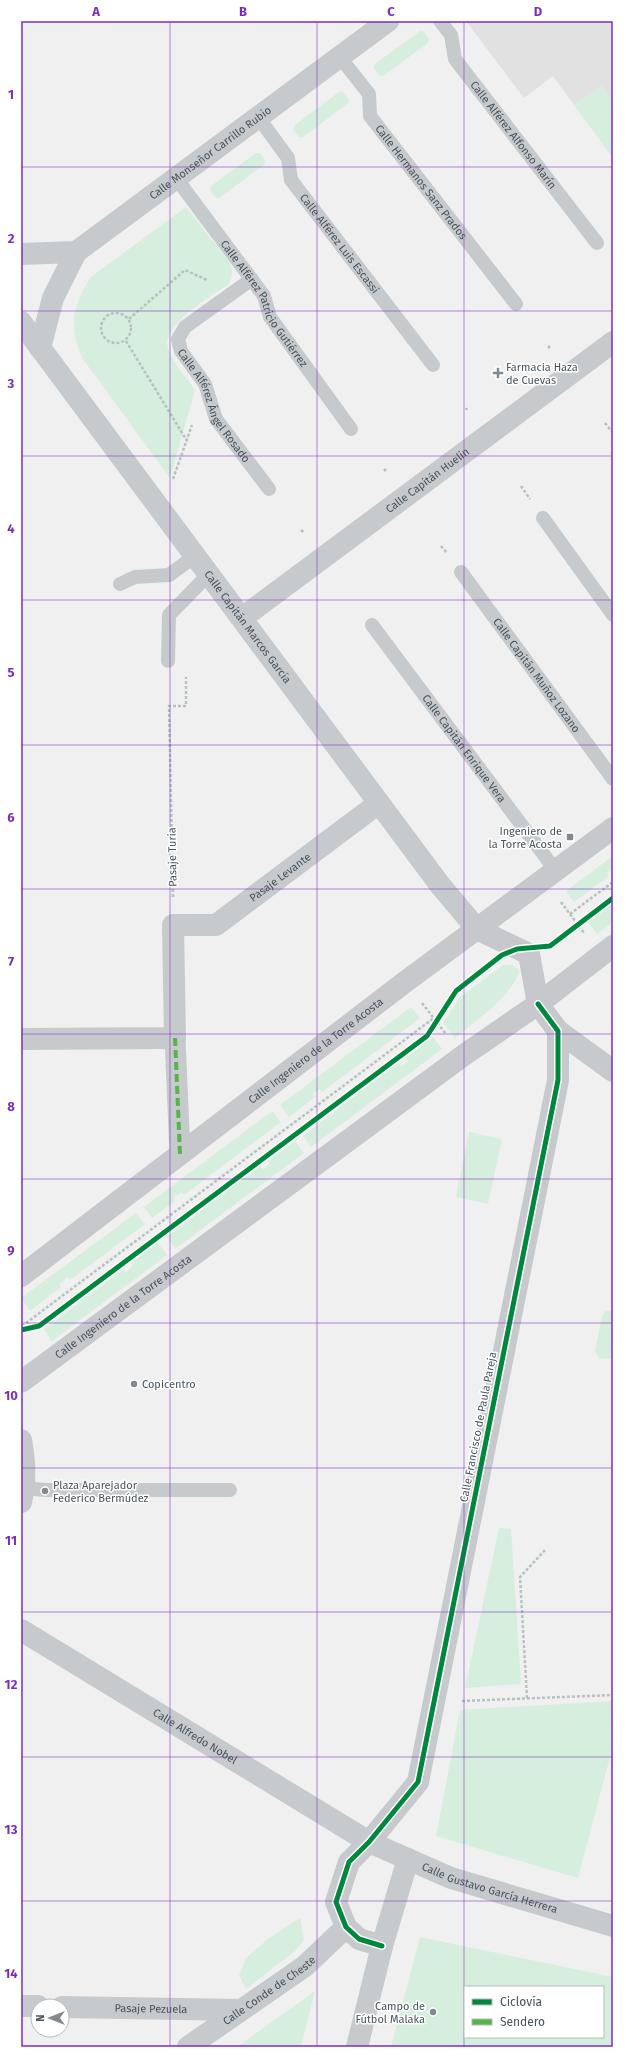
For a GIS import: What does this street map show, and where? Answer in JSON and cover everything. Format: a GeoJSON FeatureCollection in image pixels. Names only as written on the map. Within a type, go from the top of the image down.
{"type":"FeatureCollection","features":[{"type":"Feature","properties":{"kind":"main road","name":"Calle Ingeniero de la Torre Acosta"},"geometry":{"type":"LineString","coordinates":[[21,1276],[180,1154],[613,828]]}},
{"type":"Feature","properties":{"kind":"main road"},"geometry":{"type":"LineString","coordinates":[[478,929],[529,954],[538,1004]]}},
{"type":"Feature","properties":{"kind":"main road","name":"Calle Ingeniero de la Torre Acosta"},"geometry":{"type":"LineString","coordinates":[[21,1382],[464,1056],[538,1004],[613,946]]}},
{"type":"Feature","properties":{"kind":"main road"},"geometry":{"type":"LineString","coordinates":[[21,1440],[24,1456],[23,1495]]}},
{"type":"Feature","properties":{"kind":"street","name":"Calle Monseñor Carrillo Rubio"},"geometry":{"type":"LineString","coordinates":[[76,252],[388,21]]}},
{"type":"Feature","properties":{"kind":"street"},"geometry":{"type":"LineString","coordinates":[[21,254],[76,252],[53,298],[40,348]]}},
{"type":"Feature","properties":{"kind":"street","name":"Calle Capitán Marcos García"},"geometry":{"type":"LineString","coordinates":[[21,322],[440,885],[478,929]]}},
{"type":"Feature","properties":{"kind":"street","name":"Calle Capitán Huelin"},"geometry":{"type":"LineString","coordinates":[[242,618],[613,342]]}},
{"type":"Feature","properties":{"kind":"street","name":"Pasaje Levante"},"geometry":{"type":"LineString","coordinates":[[173,925],[216,925],[379,803]]}},
{"type":"Feature","properties":{"kind":"street"},"geometry":{"type":"LineString","coordinates":[[173,925],[175,1038],[180,1154]]}},
{"type":"Feature","properties":{"kind":"street"},"geometry":{"type":"LineString","coordinates":[[538,1004],[558,1030],[613,1070]]}},
{"type":"Feature","properties":{"kind":"street","name":"Calle Francisco de Paula Pareja"},"geometry":{"type":"LineString","coordinates":[[369,1842],[418,1782],[558,1080],[558,1030]]}},
{"type":"Feature","properties":{"kind":"street"},"geometry":{"type":"LineString","coordinates":[[21,1039],[175,1038]]}},
{"type":"Feature","properties":{"kind":"street","name":"Calle Alfredo Nobel"},"geometry":{"type":"LineString","coordinates":[[21,1630],[369,1842]]}},
{"type":"Feature","properties":{"kind":"street"},"geometry":{"type":"LineString","coordinates":[[369,1842],[349,1862],[336,1902],[346,1927],[359,1939],[382,1946]]}},
{"type":"Feature","properties":{"kind":"street","name":"Calle Gustavo García Herrera"},"geometry":{"type":"LineString","coordinates":[[369,1842],[451,1878],[613,1926]]}},
{"type":"Feature","properties":{"kind":"street"},"geometry":{"type":"LineString","coordinates":[[357,2047],[382,1946],[408,1859]]}},
{"type":"Feature","properties":{"kind":"street","name":"Calle Conde de Cheste"},"geometry":{"type":"LineString","coordinates":[[188,2047],[305,1966],[346,1927]]}},
{"type":"Feature","properties":{"kind":"street","name":"Pasaje Pezuela"},"geometry":{"type":"LineString","coordinates":[[70,2007],[240,2010]]}},
{"type":"Feature","properties":{"kind":"lane","name":"Calle Alférez Alfonso Marín"},"geometry":{"type":"LineString","coordinates":[[440,21],[451,35],[455,59],[597,243]]}},
{"type":"Feature","properties":{"kind":"lane","name":"Calle Hermanos Sanz Prados"},"geometry":{"type":"LineString","coordinates":[[340,56],[369,94],[370,116],[516,304]]}},
{"type":"Feature","properties":{"kind":"lane","name":"Calle Alférez Luis Escassi"},"geometry":{"type":"LineString","coordinates":[[258,117],[288,158],[291,180],[433,365]]}},
{"type":"Feature","properties":{"kind":"lane","name":"Calle Alférez Patricio Gutiérrez"},"geometry":{"type":"LineString","coordinates":[[176,178],[264,296],[270,317],[351,429]]}},
{"type":"Feature","properties":{"kind":"lane","name":"Calle Alférez Ángel Rosado"},"geometry":{"type":"LineString","coordinates":[[252,279],[185,327],[178,339],[181,351],[205,384],[216,419],[269,489]]}},
{"type":"Feature","properties":{"kind":"lane"},"geometry":{"type":"LineString","coordinates":[[543,518],[613,615]]}},
{"type":"Feature","properties":{"kind":"lane"},"geometry":{"type":"LineString","coordinates":[[120,584],[135,577],[169,575],[194,556]]}},
{"type":"Feature","properties":{"kind":"lane","name":"Calle Capitán Muñoz Lozano"},"geometry":{"type":"LineString","coordinates":[[461,572],[613,778]]}},
{"type":"Feature","properties":{"kind":"lane"},"geometry":{"type":"LineString","coordinates":[[168,662],[169,615],[208,575]]}},
{"type":"Feature","properties":{"kind":"lane","name":"Calle Capitán Enrique Vera"},"geometry":{"type":"LineString","coordinates":[[372,625],[556,871]]}},
{"type":"Feature","properties":{"kind":"lane"},"geometry":{"type":"LineString","coordinates":[[23,1495],[45,1490],[230,1490]]}},
{"type":"Feature","properties":{"kind":"path"},"geometry":{"type":"LineString","coordinates":[[129,319],[185,270],[233,293]]}},
{"type":"Feature","properties":{"kind":"path"},"geometry":{"type":"LineString","coordinates":[[115,313],[123,314],[129,319],[132,326],[131,333],[126,341],[116,344],[108,341],[102,334],[101,326],[108,315],[115,313]]}},
{"type":"Feature","properties":{"kind":"path"},"geometry":{"type":"LineString","coordinates":[[126,341],[187,441]]}},
{"type":"Feature","properties":{"kind":"path"},"geometry":{"type":"LineString","coordinates":[[170,484],[187,441],[205,384]]}},
{"type":"Feature","properties":{"kind":"path"},"geometry":{"type":"LineString","coordinates":[[605,423],[613,433]]}},
{"type":"Feature","properties":{"kind":"path"},"geometry":{"type":"LineString","coordinates":[[570,914],[613,882]]}},
{"type":"Feature","properties":{"kind":"path"},"geometry":{"type":"LineString","coordinates":[[557,897],[586,934]]}},
{"type":"Feature","properties":{"kind":"path"},"geometry":{"type":"LineString","coordinates":[[572,929],[584,920]]}},
{"type":"Feature","properties":{"kind":"path"},"geometry":{"type":"LineString","coordinates":[[420,1001],[448,1036]]}},
{"type":"Feature","properties":{"kind":"path"},"geometry":{"type":"LineString","coordinates":[[23,1329],[440,1015]]}},
{"type":"Feature","properties":{"kind":"path"},"geometry":{"type":"LineString","coordinates":[[433,1026],[435,1020]]}},
{"type":"Feature","properties":{"kind":"path"},"geometry":{"type":"LineString","coordinates":[[527,1698],[520,1577],[546,1549]]}},
{"type":"Feature","properties":{"kind":"path"},"geometry":{"type":"LineString","coordinates":[[462,1701],[613,1695]]}},
{"type":"Feature","properties":{"kind":"shaded area"},"geometry":{"type":"Polygon","coordinates":[[[466,21],[613,21],[613,102],[601,86],[574,105],[553,76],[524,98],[466,21]]]}},
{"type":"Feature","properties":{"kind":"green space"},"geometry":{"type":"Polygon","coordinates":[[[420,31],[423,31],[429,39],[428,43],[383,76],[380,76],[374,68],[375,64],[420,31]]]}},
{"type":"Feature","properties":{"kind":"green space"},"geometry":{"type":"Polygon","coordinates":[[[601,86],[613,102],[613,158],[574,105],[601,86]]]}},
{"type":"Feature","properties":{"kind":"green space"},"geometry":{"type":"Polygon","coordinates":[[[339,92],[343,92],[349,100],[348,103],[303,137],[299,137],[293,130],[295,125],[339,92]]]}},
{"type":"Feature","properties":{"kind":"green space"},"geometry":{"type":"Polygon","coordinates":[[[256,153],[260,153],[265,161],[265,164],[219,198],[215,197],[210,190],[211,186],[256,153]]]}},
{"type":"Feature","properties":{"kind":"green space"},"geometry":{"type":"Polygon","coordinates":[[[186,207],[230,263],[232,274],[229,284],[201,303],[180,321],[172,330],[168,339],[168,348],[173,359],[195,390],[170,478],[83,359],[75,337],[74,317],[80,297],[91,277],[186,207]]]}},
{"type":"Feature","properties":{"kind":"green space"},"geometry":{"type":"Polygon","coordinates":[[[613,856],[613,869],[607,873],[609,876],[574,902],[566,891],[613,856]]]}},
{"type":"Feature","properties":{"kind":"green space"},"geometry":{"type":"Polygon","coordinates":[[[613,903],[613,922],[597,934],[588,922],[613,903]]]}},
{"type":"Feature","properties":{"kind":"green space"},"geometry":{"type":"Polygon","coordinates":[[[503,965],[512,965],[520,971],[515,981],[492,1008],[455,1038],[443,1023],[460,997],[503,965]]]}},
{"type":"Feature","properties":{"kind":"green space"},"geometry":{"type":"Polygon","coordinates":[[[411,1007],[420,1018],[322,1092],[320,1089],[313,1094],[315,1097],[289,1117],[280,1105],[411,1007]]]}},
{"type":"Feature","properties":{"kind":"green space"},"geometry":{"type":"Polygon","coordinates":[[[433,1037],[442,1049],[311,1147],[303,1136],[398,1063],[401,1067],[408,1062],[406,1058],[433,1037]]]}},
{"type":"Feature","properties":{"kind":"green space"},"geometry":{"type":"Polygon","coordinates":[[[272,1111],[281,1122],[184,1195],[182,1192],[173,1198],[175,1201],[152,1218],[144,1207],[272,1111]]]}},
{"type":"Feature","properties":{"kind":"green space"},"geometry":{"type":"Polygon","coordinates":[[[469,1132],[502,1139],[488,1204],[456,1197],[469,1132]]]}},
{"type":"Feature","properties":{"kind":"green space"},"geometry":{"type":"Polygon","coordinates":[[[295,1141],[304,1153],[175,1249],[167,1237],[260,1166],[263,1169],[270,1164],[268,1161],[295,1141]]]}},
{"type":"Feature","properties":{"kind":"green space"},"geometry":{"type":"Polygon","coordinates":[[[136,1213],[145,1224],[70,1280],[68,1277],[59,1284],[61,1287],[30,1311],[21,1298],[136,1213]]]}},
{"type":"Feature","properties":{"kind":"green space"},"geometry":{"type":"Polygon","coordinates":[[[158,1243],[167,1255],[52,1341],[44,1329],[124,1269],[126,1272],[133,1266],[131,1263],[158,1243]]]}},
{"type":"Feature","properties":{"kind":"green space"},"geometry":{"type":"Polygon","coordinates":[[[605,1311],[613,1311],[613,1358],[600,1359],[595,1351],[602,1317],[605,1311]]]}},
{"type":"Feature","properties":{"kind":"green space"},"geometry":{"type":"Polygon","coordinates":[[[499,1528],[511,1529],[521,1684],[465,1688],[499,1528]]]}},
{"type":"Feature","properties":{"kind":"green space"},"geometry":{"type":"Polygon","coordinates":[[[612,1701],[613,1746],[578,1878],[436,1836],[460,1710],[612,1701]]]}},
{"type":"Feature","properties":{"kind":"green space"},"geometry":{"type":"Polygon","coordinates":[[[300,1918],[304,1940],[295,1951],[246,1989],[239,1975],[246,1958],[268,1939],[300,1918]]]}},
{"type":"Feature","properties":{"kind":"green space","name":"Campo de Fútbol Malaka"},"geometry":{"type":"Polygon","coordinates":[[[420,1937],[613,1977],[613,2047],[391,2047],[420,1937]]]}},
{"type":"Feature","properties":{"kind":"green space"},"geometry":{"type":"Polygon","coordinates":[[[315,1991],[301,2047],[237,2047],[315,1991]]]}},
{"type":"Feature","properties":{"kind":"marked path"},"geometry":{"type":"LineString","coordinates":[[175,1038],[180,1154]]}},
{"type":"Feature","properties":{"kind":"cycle path"},"geometry":{"type":"LineString","coordinates":[[21,1330],[39,1326],[427,1036],[456,991],[502,955],[517,949],[550,946],[613,898]]}},
{"type":"Feature","properties":{"kind":"cycle path"},"geometry":{"type":"LineString","coordinates":[[382,1946],[359,1939],[346,1927],[336,1902],[349,1862],[369,1842],[418,1782],[558,1080],[558,1031],[538,1004]]}},
{"type":"Feature","properties":{"kind":"place","name":"Farmacia Haza de Cuevas"},"geometry":{"type":"Point","coordinates":[498,373]}},
{"type":"Feature","properties":{"kind":"place","name":"Ingeniero de la Torre Acosta"},"geometry":{"type":"Point","coordinates":[570,837]}},
{"type":"Feature","properties":{"kind":"place","name":"Copicentro"},"geometry":{"type":"Point","coordinates":[134,1384]}},
{"type":"Feature","properties":{"kind":"place","name":"Plaza Aparejador Federico Bermúdez"},"geometry":{"type":"Point","coordinates":[45,1491]}},
{"type":"Feature","properties":{"kind":"place","name":"Campo de Fútbol Malaka"},"geometry":{"type":"Point","coordinates":[433,2012]}}]}
